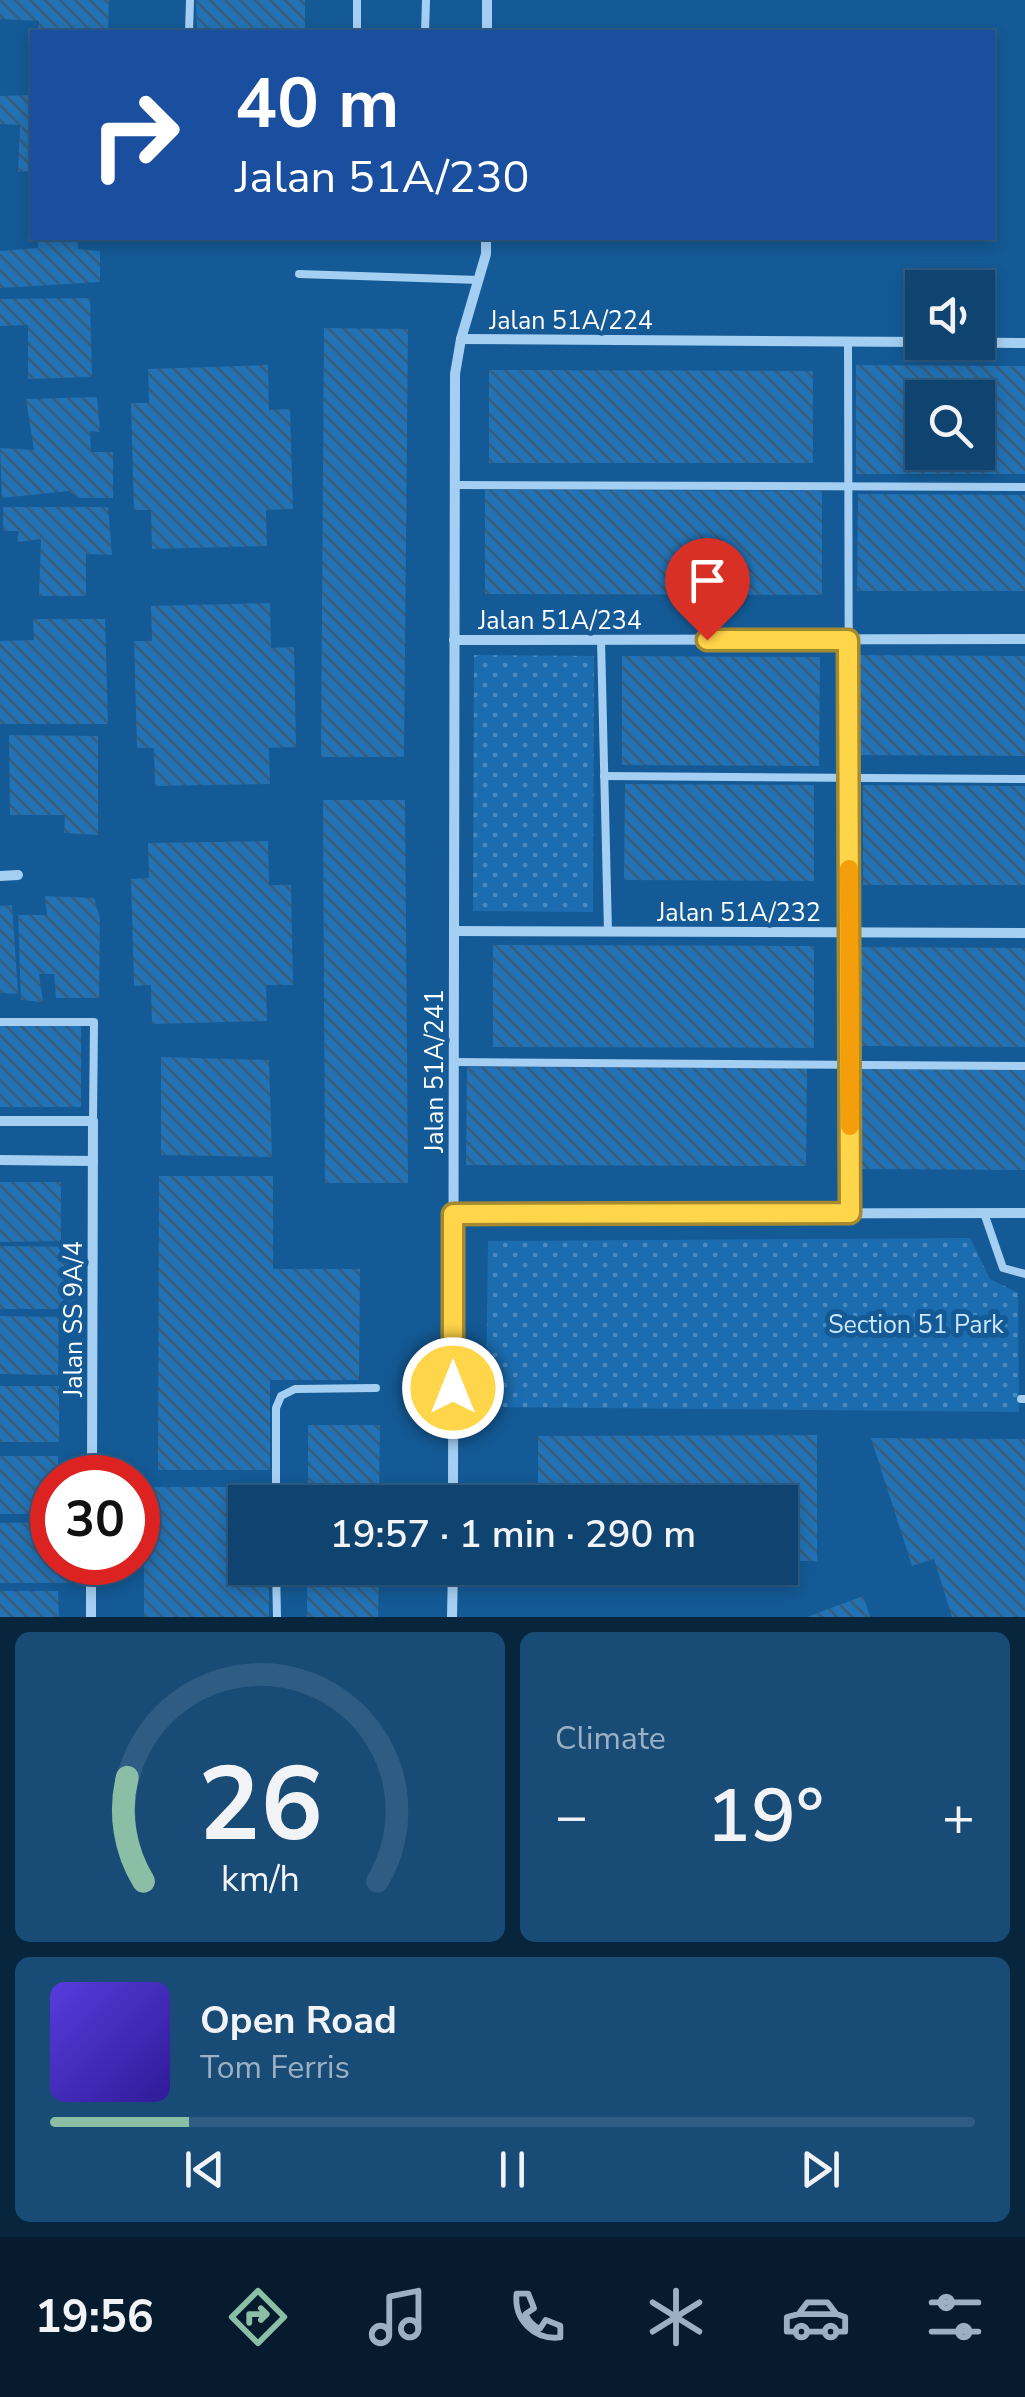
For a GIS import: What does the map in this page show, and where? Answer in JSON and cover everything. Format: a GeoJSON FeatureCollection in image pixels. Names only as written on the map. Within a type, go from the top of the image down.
{"type":"FeatureCollection","features":[{"type":"Feature","properties":{"kind":"street"},"geometry":{"type":"LineString","coordinates":[[487,30],[488,0]]}},
{"type":"Feature","properties":{"kind":"street"},"geometry":{"type":"LineString","coordinates":[[461,339],[486,254],[486,240]]}},
{"type":"Feature","properties":{"kind":"street","name":"Jalan 51A/224"},"geometry":{"type":"LineString","coordinates":[[454,640],[455,374],[461,339],[905,342]]}},
{"type":"Feature","properties":{"kind":"street","name":"Jalan 51A/224"},"geometry":{"type":"LineString","coordinates":[[995,343],[1025,343]]}},
{"type":"Feature","properties":{"kind":"street","name":"Jalan 51A/234"},"geometry":{"type":"LineString","coordinates":[[454,640],[1025,639]]}},
{"type":"Feature","properties":{"kind":"street","name":"Jalan 51A/241"},"geometry":{"type":"LineString","coordinates":[[453,1485],[454,640]]}},
{"type":"Feature","properties":{"kind":"street"},"geometry":{"type":"LineString","coordinates":[[0,876],[18,876]]}},
{"type":"Feature","properties":{"kind":"street","name":"Jalan 51A/232"},"geometry":{"type":"LineString","coordinates":[[454,932],[1025,933]]}},
{"type":"Feature","properties":{"kind":"street"},"geometry":{"type":"LineString","coordinates":[[0,1121],[93,1121]]}},
{"type":"Feature","properties":{"kind":"street","name":"Jalan SS 9A/4"},"geometry":{"type":"LineString","coordinates":[[92,1455],[93,1121]]}},
{"type":"Feature","properties":{"kind":"street"},"geometry":{"type":"LineString","coordinates":[[0,1160],[94,1160]]}},
{"type":"Feature","properties":{"kind":"street"},"geometry":{"type":"LineString","coordinates":[[453,1214],[1025,1213]]}},
{"type":"Feature","properties":{"kind":"street"},"geometry":{"type":"LineString","coordinates":[[91,1585],[91,1617]]}},
{"type":"Feature","properties":{"kind":"street"},"geometry":{"type":"LineString","coordinates":[[452,1617],[453,1585]]}},
{"type":"Feature","properties":{"kind":"lane"},"geometry":{"type":"LineString","coordinates":[[189,30],[190,0]]}},
{"type":"Feature","properties":{"kind":"lane"},"geometry":{"type":"LineString","coordinates":[[358,0],[358,30]]}},
{"type":"Feature","properties":{"kind":"lane"},"geometry":{"type":"LineString","coordinates":[[426,0],[426,30]]}},
{"type":"Feature","properties":{"kind":"lane"},"geometry":{"type":"LineString","coordinates":[[299,274],[479,280]]}},
{"type":"Feature","properties":{"kind":"lane"},"geometry":{"type":"LineString","coordinates":[[848,342],[850,1213]]}},
{"type":"Feature","properties":{"kind":"lane"},"geometry":{"type":"LineString","coordinates":[[455,486],[1025,487]]}},
{"type":"Feature","properties":{"kind":"lane"},"geometry":{"type":"LineString","coordinates":[[601,640],[608,932]]}},
{"type":"Feature","properties":{"kind":"lane"},"geometry":{"type":"LineString","coordinates":[[604,776],[1025,779]]}},
{"type":"Feature","properties":{"kind":"lane"},"geometry":{"type":"LineString","coordinates":[[0,1022],[94,1022],[93,1121]]}},
{"type":"Feature","properties":{"kind":"lane"},"geometry":{"type":"LineString","coordinates":[[454,1062],[1025,1066]]}},
{"type":"Feature","properties":{"kind":"lane"},"geometry":{"type":"LineString","coordinates":[[984,1213],[1004,1268],[1025,1274]]}},
{"type":"Feature","properties":{"kind":"lane"},"geometry":{"type":"LineString","coordinates":[[276,1485],[276,1408],[281,1396],[296,1389],[376,1388]]}},
{"type":"Feature","properties":{"kind":"lane"},"geometry":{"type":"LineString","coordinates":[[276,1585],[276,1617]]}},
{"type":"Feature","properties":{"kind":"green space"},"geometry":{"type":"Polygon","coordinates":[[[474,655],[594,656],[593,912],[473,911],[474,655]]]}},
{"type":"Feature","properties":{"kind":"green space","name":"Section 51 Park"},"geometry":{"type":"Polygon","coordinates":[[[970,1238],[990,1279],[1018,1293],[1019,1412],[486,1407],[488,1241],[970,1238]]]}},
{"type":"Feature","properties":{"kind":"building"},"geometry":{"type":"Polygon","coordinates":[[[0,0],[109,0],[108,30],[38,30],[39,21],[0,19],[0,0]]]}},
{"type":"Feature","properties":{"kind":"building"},"geometry":{"type":"Polygon","coordinates":[[[196,0],[305,0],[305,30],[197,30],[196,0]]]}},
{"type":"Feature","properties":{"kind":"building"},"geometry":{"type":"Polygon","coordinates":[[[30,95],[30,171],[18,172],[20,125],[0,124],[0,96],[30,95]]]}},
{"type":"Feature","properties":{"kind":"building"},"geometry":{"type":"Polygon","coordinates":[[[38,240],[78,240],[78,249],[100,251],[100,282],[0,288],[0,251],[38,248],[38,240]]]}},
{"type":"Feature","properties":{"kind":"building"},"geometry":{"type":"Polygon","coordinates":[[[90,298],[92,377],[28,379],[28,325],[0,326],[0,299],[90,298]]]}},
{"type":"Feature","properties":{"kind":"building"},"geometry":{"type":"Polygon","coordinates":[[[324,328],[408,329],[404,757],[321,757],[324,328]]]}},
{"type":"Feature","properties":{"kind":"building"},"geometry":{"type":"Polygon","coordinates":[[[268,365],[269,410],[290,409],[293,509],[266,510],[267,546],[152,549],[151,510],[134,510],[131,403],[149,403],[148,369],[268,365]]]}},
{"type":"Feature","properties":{"kind":"building"},"geometry":{"type":"Polygon","coordinates":[[[856,365],[1025,366],[1025,474],[856,474],[856,365]]]}},
{"type":"Feature","properties":{"kind":"building"},"geometry":{"type":"Polygon","coordinates":[[[489,370],[813,371],[813,463],[489,463],[489,370]]]}},
{"type":"Feature","properties":{"kind":"building"},"geometry":{"type":"Polygon","coordinates":[[[97,397],[100,432],[90,431],[91,452],[113,452],[113,498],[79,498],[69,491],[2,498],[0,448],[34,450],[26,399],[97,397]]]}},
{"type":"Feature","properties":{"kind":"building"},"geometry":{"type":"Polygon","coordinates":[[[485,490],[822,491],[822,595],[485,594],[485,490]]]}},
{"type":"Feature","properties":{"kind":"building"},"geometry":{"type":"Polygon","coordinates":[[[858,494],[1025,495],[1025,591],[857,591],[858,494]]]}},
{"type":"Feature","properties":{"kind":"building"},"geometry":{"type":"Polygon","coordinates":[[[3,507],[108,507],[112,555],[86,554],[86,596],[39,596],[41,539],[17,542],[19,531],[3,531],[3,507]]]}},
{"type":"Feature","properties":{"kind":"building"},"geometry":{"type":"Polygon","coordinates":[[[270,603],[271,648],[294,647],[296,747],[269,748],[270,784],[155,786],[154,748],[137,748],[134,641],[152,641],[151,606],[270,603]]]}},
{"type":"Feature","properties":{"kind":"building"},"geometry":{"type":"Polygon","coordinates":[[[33,619],[105,619],[108,724],[0,724],[0,641],[34,640],[33,619]]]}},
{"type":"Feature","properties":{"kind":"building"},"geometry":{"type":"Polygon","coordinates":[[[860,655],[1025,656],[1025,756],[859,755],[860,655]]]}},
{"type":"Feature","properties":{"kind":"building"},"geometry":{"type":"Polygon","coordinates":[[[622,656],[820,657],[819,766],[622,765],[622,656]]]}},
{"type":"Feature","properties":{"kind":"building"},"geometry":{"type":"Polygon","coordinates":[[[9,735],[98,736],[98,835],[64,833],[65,815],[10,815],[9,735]]]}},
{"type":"Feature","properties":{"kind":"building"},"geometry":{"type":"Polygon","coordinates":[[[625,784],[814,785],[814,881],[624,880],[625,784]]]}},
{"type":"Feature","properties":{"kind":"building"},"geometry":{"type":"Polygon","coordinates":[[[863,785],[1025,786],[1025,885],[863,885],[863,785]]]}},
{"type":"Feature","properties":{"kind":"building"},"geometry":{"type":"Polygon","coordinates":[[[323,800],[405,800],[408,1183],[325,1183],[323,800]]]}},
{"type":"Feature","properties":{"kind":"building"},"geometry":{"type":"Polygon","coordinates":[[[268,841],[269,885],[291,885],[293,985],[266,985],[267,1021],[152,1024],[151,985],[134,986],[131,879],[149,878],[148,843],[268,841]]]}},
{"type":"Feature","properties":{"kind":"building"},"geometry":{"type":"Polygon","coordinates":[[[45,896],[94,898],[100,918],[99,998],[56,998],[54,974],[39,974],[43,1002],[21,1000],[18,915],[47,915],[45,896]]]}},
{"type":"Feature","properties":{"kind":"building"},"geometry":{"type":"Polygon","coordinates":[[[12,905],[18,994],[0,993],[0,906],[12,905]]]}},
{"type":"Feature","properties":{"kind":"building"},"geometry":{"type":"Polygon","coordinates":[[[493,945],[814,946],[814,1048],[493,1047],[493,945]]]}},
{"type":"Feature","properties":{"kind":"building"},"geometry":{"type":"Polygon","coordinates":[[[857,947],[1025,948],[1025,1047],[856,1046],[857,947]]]}},
{"type":"Feature","properties":{"kind":"building"},"geometry":{"type":"Polygon","coordinates":[[[0,1026],[81,1026],[81,1107],[0,1107],[0,1026]]]}},
{"type":"Feature","properties":{"kind":"building"},"geometry":{"type":"Polygon","coordinates":[[[161,1057],[269,1060],[272,1157],[161,1155],[161,1057]]]}},
{"type":"Feature","properties":{"kind":"building"},"geometry":{"type":"Polygon","coordinates":[[[467,1067],[807,1068],[806,1166],[466,1165],[467,1067]]]}},
{"type":"Feature","properties":{"kind":"building"},"geometry":{"type":"Polygon","coordinates":[[[860,1068],[1025,1069],[1025,1170],[859,1169],[860,1068]]]}},
{"type":"Feature","properties":{"kind":"building"},"geometry":{"type":"Polygon","coordinates":[[[159,1176],[273,1176],[273,1269],[360,1269],[359,1380],[270,1380],[270,1470],[160,1470],[159,1176]]]}},
{"type":"Feature","properties":{"kind":"building"},"geometry":{"type":"Polygon","coordinates":[[[0,1182],[61,1182],[61,1241],[0,1242],[0,1182]]]}},
{"type":"Feature","properties":{"kind":"building"},"geometry":{"type":"Polygon","coordinates":[[[0,1246],[81,1247],[80,1309],[0,1309],[0,1246]]]}},
{"type":"Feature","properties":{"kind":"building"},"geometry":{"type":"Polygon","coordinates":[[[0,1316],[59,1317],[58,1375],[0,1374],[0,1316]]]}},
{"type":"Feature","properties":{"kind":"building"},"geometry":{"type":"Polygon","coordinates":[[[0,1386],[59,1386],[59,1442],[0,1442],[0,1386]]]}},
{"type":"Feature","properties":{"kind":"building"},"geometry":{"type":"Polygon","coordinates":[[[308,1425],[380,1425],[379,1485],[308,1485],[308,1425]]]}},
{"type":"Feature","properties":{"kind":"building"},"geometry":{"type":"Polygon","coordinates":[[[817,1435],[817,1561],[798,1561],[798,1485],[538,1485],[538,1436],[817,1435]]]}},
{"type":"Feature","properties":{"kind":"building"},"geometry":{"type":"Polygon","coordinates":[[[871,1438],[1025,1439],[1025,1617],[952,1617],[934,1559],[912,1566],[871,1438]]]}},
{"type":"Feature","properties":{"kind":"building"},"geometry":{"type":"Polygon","coordinates":[[[0,1456],[30,1456],[30,1514],[0,1514],[0,1456]]]}},
{"type":"Feature","properties":{"kind":"building"},"geometry":{"type":"Polygon","coordinates":[[[160,1487],[228,1487],[228,1585],[269,1585],[269,1617],[144,1617],[144,1585],[160,1585],[160,1487]]]}},
{"type":"Feature","properties":{"kind":"building"},"geometry":{"type":"Polygon","coordinates":[[[30,1522],[30,1583],[0,1583],[0,1523],[30,1522]]]}},
{"type":"Feature","properties":{"kind":"building"},"geometry":{"type":"Polygon","coordinates":[[[307,1585],[379,1585],[378,1617],[307,1617],[307,1585]]]}},
{"type":"Feature","properties":{"kind":"building"},"geometry":{"type":"Polygon","coordinates":[[[0,1591],[58,1591],[59,1617],[0,1617],[0,1591]]]}},
{"type":"Feature","properties":{"kind":"building"},"geometry":{"type":"Polygon","coordinates":[[[863,1596],[870,1617],[807,1617],[863,1596]]]}},
{"type":"Feature","properties":{"kind":"slow traffic"},"geometry":{"type":"LineString","coordinates":[[849,869],[850,1126]]}},
{"type":"Feature","properties":{"kind":"route"},"geometry":{"type":"LineString","coordinates":[[453,1388],[453,1214],[850,1213],[848,640],[707,640]]}}]}
